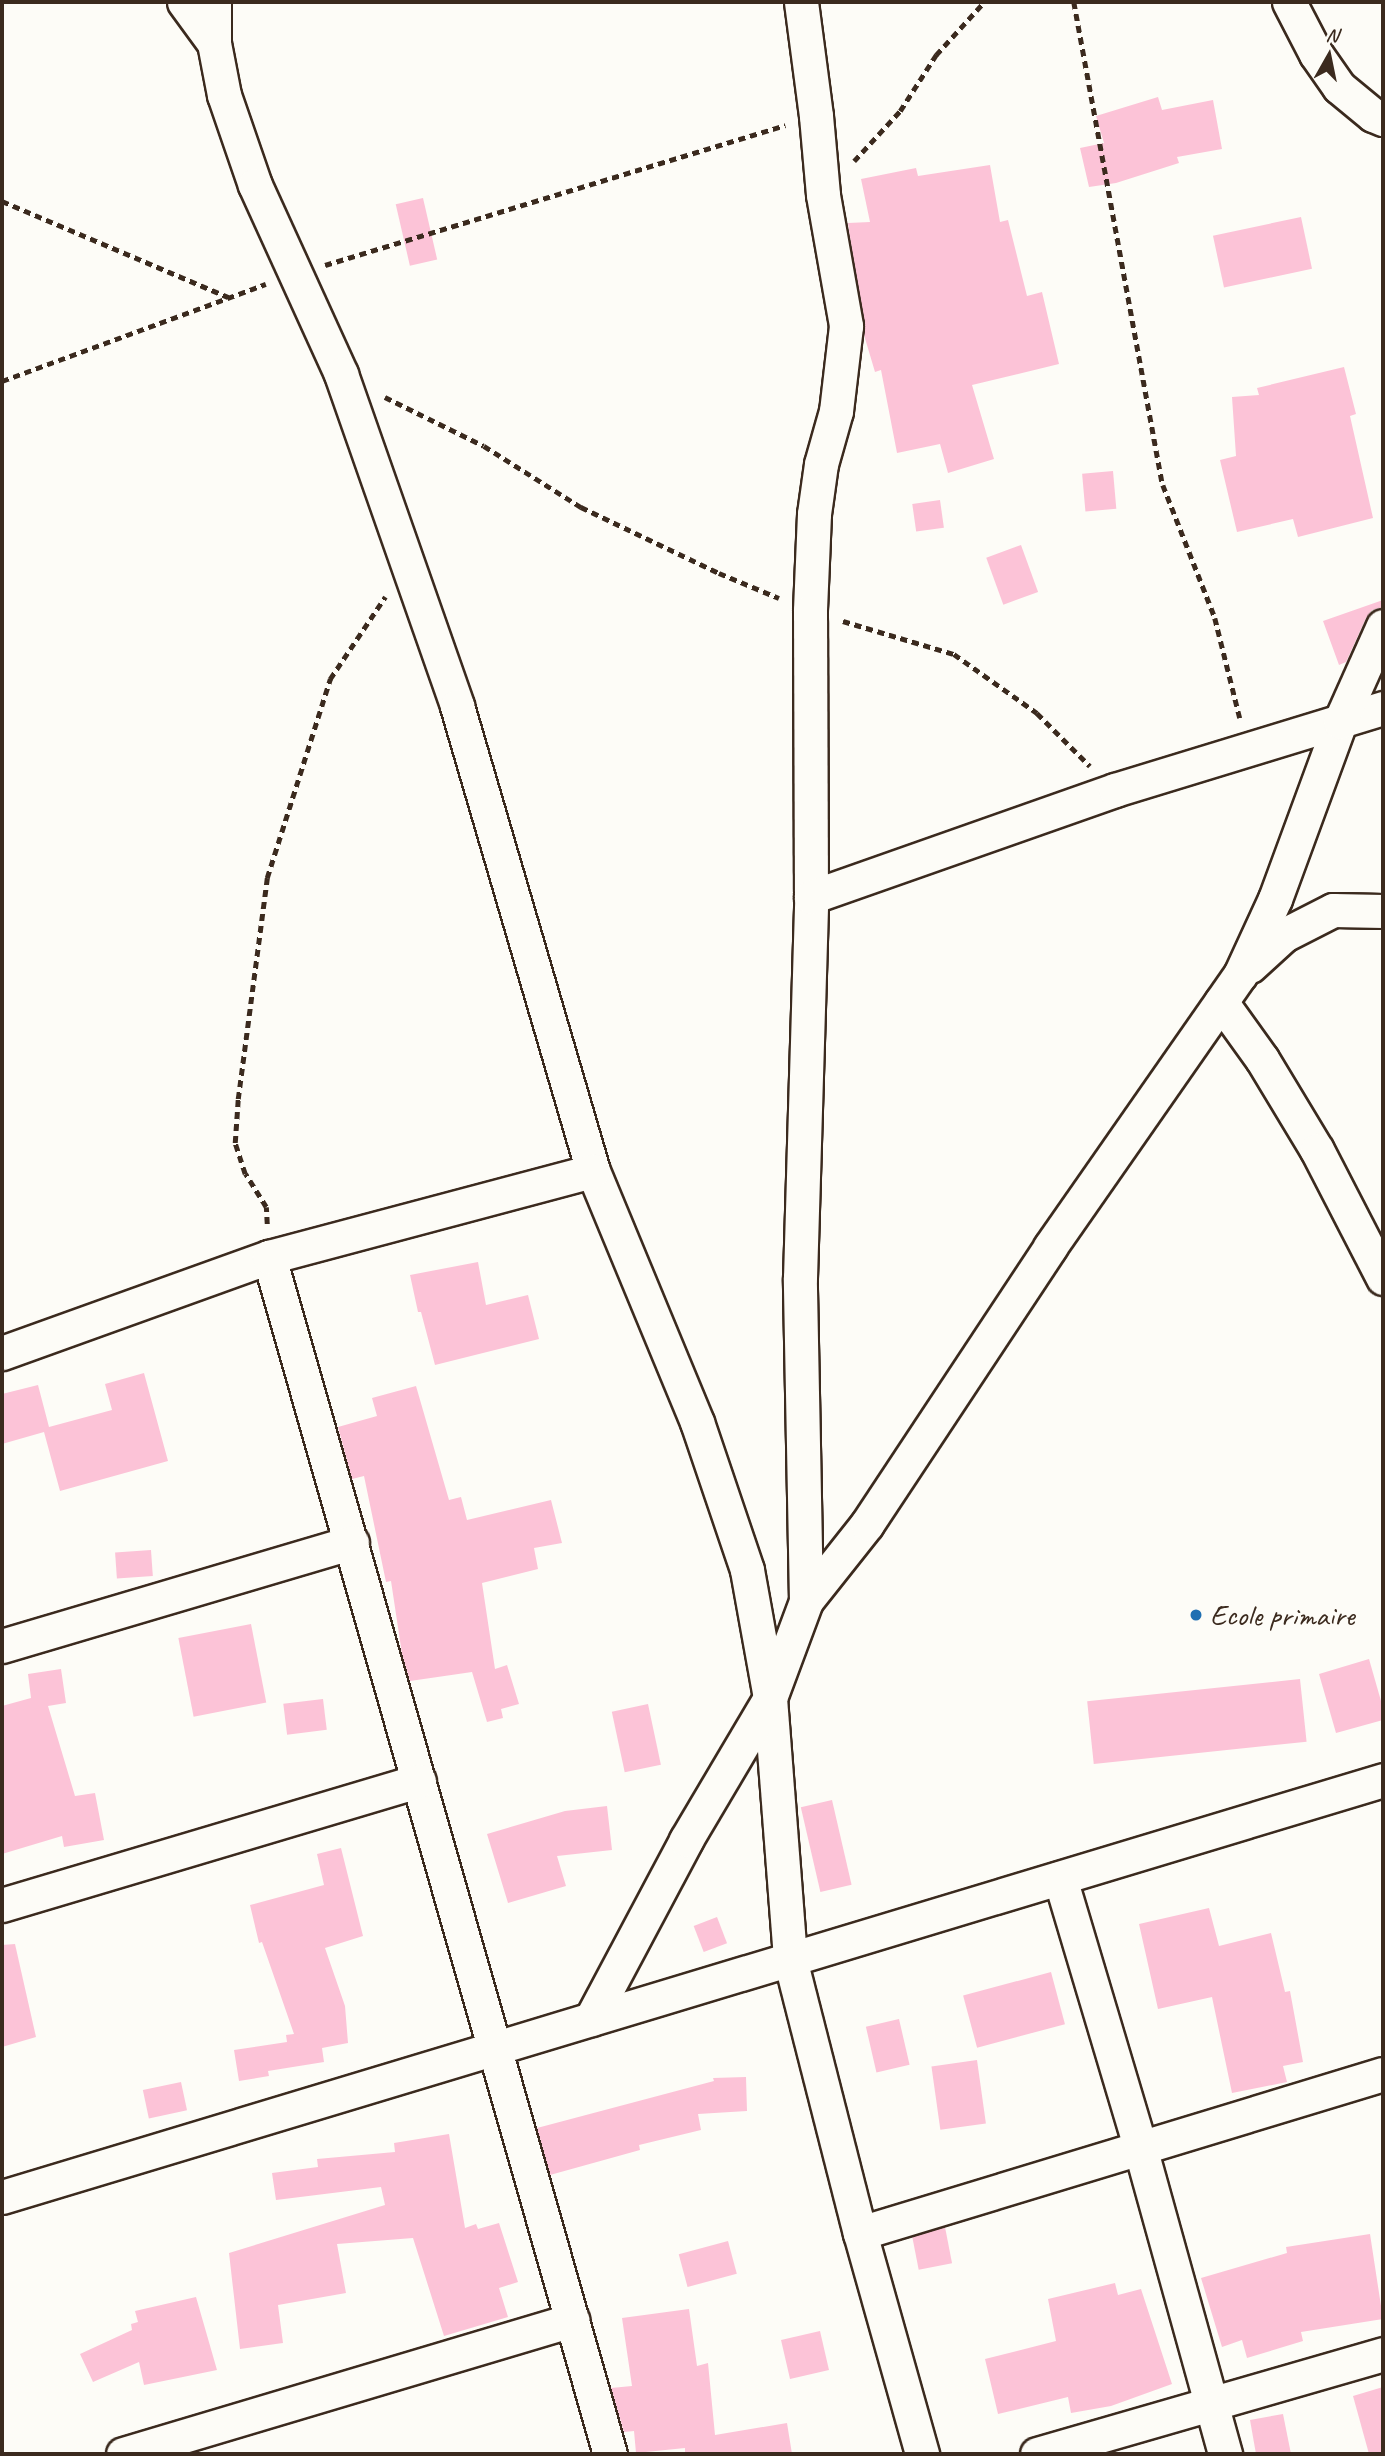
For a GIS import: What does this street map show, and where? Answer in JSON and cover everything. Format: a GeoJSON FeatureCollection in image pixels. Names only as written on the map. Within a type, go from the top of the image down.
{"type":"FeatureCollection","features":[{"type":"Feature","properties":{"kind":"street"},"geometry":{"type":"LineString","coordinates":[[184,2],[215,43]]}},
{"type":"Feature","properties":{"kind":"street"},"geometry":{"type":"LineString","coordinates":[[214,2],[215,43],[224,95],[255,185],[341,374],[457,706],[593,1171],[727,1504],[747,1570],[770,1698],[790,1959],[860,2233],[922,2454]]}},
{"type":"Feature","properties":{"kind":"street"},"geometry":{"type":"LineString","coordinates":[[801,2],[816,116],[822,195],[846,326],[836,411],[821,464],[814,514],[810,611],[811,897],[800,1278],[806,1601]]}},
{"type":"Feature","properties":{"kind":"street"},"geometry":{"type":"LineString","coordinates":[[1289,2],[1316,54],[1339,87],[1373,115],[1383,118]]}},
{"type":"Feature","properties":{"kind":"street"},"geometry":{"type":"LineString","coordinates":[[591,2019],[686,1840],[770,1698],[806,1601],[867,1524],[1050,1247],[1240,975],[1275,899],[1340,722],[1383,626]]}},
{"type":"Feature","properties":{"kind":"street"},"geometry":{"type":"LineString","coordinates":[[811,897],[1115,790],[1383,708]]}},
{"type":"Feature","properties":{"kind":"street"},"geometry":{"type":"LineString","coordinates":[[1240,975],[1284,935],[1333,910],[1383,911]]}},
{"type":"Feature","properties":{"kind":"street"},"geometry":{"type":"LineString","coordinates":[[1221,1002],[1262,1059],[1317,1150],[1383,1278]]}},
{"type":"Feature","properties":{"kind":"street"},"geometry":{"type":"LineString","coordinates":[[2,1353],[269,1257],[593,1171]]}},
{"type":"Feature","properties":{"kind":"street"},"geometry":{"type":"LineString","coordinates":[[269,1257],[610,2454]]}},
{"type":"Feature","properties":{"kind":"street"},"geometry":{"type":"LineString","coordinates":[[2,1646],[352,1542]]}},
{"type":"Feature","properties":{"kind":"street"},"geometry":{"type":"LineString","coordinates":[[2,2197],[1383,1780]]}},
{"type":"Feature","properties":{"kind":"street"},"geometry":{"type":"LineString","coordinates":[[2,1905],[419,1781]]}},
{"type":"Feature","properties":{"kind":"street"},"geometry":{"type":"LineString","coordinates":[[1060,1878],[1140,2147],[1225,2454]]}},
{"type":"Feature","properties":{"kind":"street"},"geometry":{"type":"LineString","coordinates":[[860,2233],[1383,2074]]}},
{"type":"Feature","properties":{"kind":"street"},"geometry":{"type":"LineString","coordinates":[[122,2454],[572,2320]]}},
{"type":"Feature","properties":{"kind":"street"},"geometry":{"type":"LineString","coordinates":[[1037,2454],[1383,2354]]}},
{"type":"Feature","properties":{"kind":"path"},"geometry":{"type":"LineString","coordinates":[[822,195],[900,111],[936,55],[984,2]]}},
{"type":"Feature","properties":{"kind":"path"},"geometry":{"type":"LineString","coordinates":[[1074,2],[1163,485],[1215,618],[1248,749]]}},
{"type":"Feature","properties":{"kind":"path"},"geometry":{"type":"LineString","coordinates":[[2,381],[295,274],[816,116]]}},
{"type":"Feature","properties":{"kind":"path"},"geometry":{"type":"LineString","coordinates":[[2,201],[229,298]]}},
{"type":"Feature","properties":{"kind":"path"},"geometry":{"type":"LineString","coordinates":[[341,374],[484,446],[582,507],[719,573],[810,611],[954,654],[1037,713],[1115,790]]}},
{"type":"Feature","properties":{"kind":"path"},"geometry":{"type":"LineString","coordinates":[[269,1257],[266,1207],[245,1174],[235,1143],[238,1099],[267,878],[330,679],[407,564]]}},
{"type":"Feature","properties":{"kind":"building"},"geometry":{"type":"Polygon","coordinates":[[[1158,97],[1162,110],[1213,100],[1222,149],[1177,157],[1179,163],[1116,183],[1089,187],[1080,148],[1104,143],[1096,116],[1158,97]]]}},
{"type":"Feature","properties":{"kind":"building"},"geometry":{"type":"Polygon","coordinates":[[[990,165],[1000,222],[1008,220],[1027,296],[1042,292],[1059,364],[972,385],[994,459],[948,473],[940,444],[897,453],[881,370],[875,372],[864,335],[848,223],[870,222],[861,179],[916,168],[918,176],[990,165]]]}},
{"type":"Feature","properties":{"kind":"building"},"geometry":{"type":"Polygon","coordinates":[[[423,198],[437,259],[410,266],[396,204],[423,198]]]}},
{"type":"Feature","properties":{"kind":"building"},"geometry":{"type":"Polygon","coordinates":[[[1301,217],[1312,269],[1224,288],[1213,236],[1301,217]]]}},
{"type":"Feature","properties":{"kind":"building"},"geometry":{"type":"Polygon","coordinates":[[[1344,367],[1356,414],[1350,416],[1373,518],[1298,537],[1293,519],[1237,532],[1220,460],[1236,456],[1232,397],[1259,395],[1257,388],[1344,367]]]}},
{"type":"Feature","properties":{"kind":"building"},"geometry":{"type":"Polygon","coordinates":[[[1113,471],[1116,509],[1085,512],[1082,474],[1113,471]]]}},
{"type":"Feature","properties":{"kind":"building"},"geometry":{"type":"Polygon","coordinates":[[[940,500],[944,528],[916,532],[912,504],[940,500]]]}},
{"type":"Feature","properties":{"kind":"building"},"geometry":{"type":"Polygon","coordinates":[[[1021,545],[1038,592],[1003,605],[986,558],[1021,545]]]}},
{"type":"Feature","properties":{"kind":"building"},"geometry":{"type":"Polygon","coordinates":[[[1383,600],[1383,607],[1372,610],[1366,618],[1346,662],[1339,665],[1323,621],[1383,600]]]}},
{"type":"Feature","properties":{"kind":"building"},"geometry":{"type":"Polygon","coordinates":[[[478,1262],[486,1305],[528,1295],[539,1339],[435,1365],[421,1312],[418,1312],[410,1275],[478,1262]]]}},
{"type":"Feature","properties":{"kind":"building"},"geometry":{"type":"Polygon","coordinates":[[[144,1373],[168,1461],[60,1491],[44,1432],[2,1444],[2,1394],[38,1385],[49,1427],[112,1410],[105,1384],[144,1373]]]}},
{"type":"Feature","properties":{"kind":"building"},"geometry":{"type":"Polygon","coordinates":[[[416,1386],[449,1500],[461,1497],[467,1520],[551,1500],[562,1543],[534,1548],[538,1569],[482,1583],[495,1669],[507,1665],[519,1704],[501,1709],[503,1718],[487,1722],[472,1672],[410,1681],[402,1654],[391,1581],[386,1582],[364,1476],[352,1479],[338,1427],[377,1416],[372,1398],[416,1386]]]}},
{"type":"Feature","properties":{"kind":"building"},"geometry":{"type":"Polygon","coordinates":[[[151,1550],[153,1576],[117,1578],[115,1553],[151,1550]]]}},
{"type":"Feature","properties":{"kind":"building"},"geometry":{"type":"Polygon","coordinates":[[[251,1624],[266,1703],[194,1717],[178,1638],[251,1624]]]}},
{"type":"Feature","properties":{"kind":"building"},"geometry":{"type":"Polygon","coordinates":[[[1369,1659],[1383,1708],[1383,1720],[1336,1733],[1319,1674],[1369,1659]]]}},
{"type":"Feature","properties":{"kind":"building"},"geometry":{"type":"Polygon","coordinates":[[[61,1669],[66,1703],[48,1706],[75,1796],[95,1793],[104,1840],[64,1847],[62,1836],[2,1854],[2,1706],[31,1698],[28,1674],[61,1669]]]}},
{"type":"Feature","properties":{"kind":"building"},"geometry":{"type":"Polygon","coordinates":[[[1300,1679],[1307,1742],[1094,1764],[1087,1701],[1300,1679]]]}},
{"type":"Feature","properties":{"kind":"building"},"geometry":{"type":"Polygon","coordinates":[[[323,1699],[327,1730],[287,1735],[283,1704],[323,1699]]]}},
{"type":"Feature","properties":{"kind":"building"},"geometry":{"type":"Polygon","coordinates":[[[648,1704],[661,1765],[625,1772],[612,1712],[648,1704]]]}},
{"type":"Feature","properties":{"kind":"building"},"geometry":{"type":"Polygon","coordinates":[[[832,1800],[852,1885],[820,1892],[801,1807],[832,1800]]]}},
{"type":"Feature","properties":{"kind":"building"},"geometry":{"type":"Polygon","coordinates":[[[607,1806],[612,1850],[557,1856],[566,1886],[508,1903],[487,1834],[565,1811],[607,1806]]]}},
{"type":"Feature","properties":{"kind":"building"},"geometry":{"type":"Polygon","coordinates":[[[341,1848],[363,1936],[325,1948],[345,2006],[348,2043],[322,2048],[324,2062],[268,2071],[269,2076],[239,2081],[234,2050],[287,2042],[286,2035],[294,2034],[262,1942],[259,1943],[250,1905],[324,1885],[317,1854],[341,1848]]]}},
{"type":"Feature","properties":{"kind":"building"},"geometry":{"type":"Polygon","coordinates":[[[1209,1908],[1219,1946],[1271,1933],[1285,1992],[1290,1991],[1303,2062],[1283,2066],[1287,2082],[1232,2093],[1212,1997],[1158,2009],[1139,1924],[1209,1908]]]}},
{"type":"Feature","properties":{"kind":"building"},"geometry":{"type":"Polygon","coordinates":[[[717,1917],[727,1943],[704,1952],[694,1926],[717,1917]]]}},
{"type":"Feature","properties":{"kind":"building"},"geometry":{"type":"Polygon","coordinates":[[[15,1944],[36,2037],[2,2047],[2,1945],[15,1944]]]}},
{"type":"Feature","properties":{"kind":"building"},"geometry":{"type":"Polygon","coordinates":[[[1051,1972],[1065,2024],[977,2048],[963,1996],[1051,1972]]]}},
{"type":"Feature","properties":{"kind":"building"},"geometry":{"type":"Polygon","coordinates":[[[899,2019],[910,2065],[876,2072],[866,2027],[899,2019]]]}},
{"type":"Feature","properties":{"kind":"building"},"geometry":{"type":"Polygon","coordinates":[[[977,2060],[986,2123],[940,2130],[931,2066],[977,2060]]]}},
{"type":"Feature","properties":{"kind":"building"},"geometry":{"type":"Polygon","coordinates":[[[746,2077],[747,2111],[698,2114],[701,2130],[639,2145],[640,2150],[550,2175],[537,2128],[714,2081],[713,2078],[746,2077]]]}},
{"type":"Feature","properties":{"kind":"building"},"geometry":{"type":"Polygon","coordinates":[[[181,2082],[187,2110],[149,2118],[143,2090],[181,2082]]]}},
{"type":"Feature","properties":{"kind":"building"},"geometry":{"type":"Polygon","coordinates":[[[449,2134],[465,2228],[476,2224],[478,2229],[499,2223],[518,2282],[499,2288],[508,2317],[444,2336],[413,2238],[337,2244],[346,2293],[278,2305],[283,2343],[240,2349],[229,2253],[385,2205],[381,2187],[276,2200],[272,2173],[318,2167],[317,2159],[395,2152],[394,2143],[449,2134]]]}},
{"type":"Feature","properties":{"kind":"building"},"geometry":{"type":"Polygon","coordinates":[[[945,2227],[952,2263],[919,2270],[912,2233],[945,2227]]]}},
{"type":"Feature","properties":{"kind":"building"},"geometry":{"type":"Polygon","coordinates":[[[1370,2234],[1383,2319],[1301,2332],[1303,2341],[1247,2358],[1242,2340],[1222,2347],[1201,2278],[1287,2253],[1286,2247],[1370,2234]]]}},
{"type":"Feature","properties":{"kind":"building"},"geometry":{"type":"Polygon","coordinates":[[[728,2241],[737,2274],[688,2287],[679,2254],[728,2241]]]}},
{"type":"Feature","properties":{"kind":"building"},"geometry":{"type":"Polygon","coordinates":[[[1115,2283],[1118,2295],[1141,2289],[1172,2384],[1111,2406],[1071,2413],[1068,2397],[998,2414],[985,2359],[1056,2341],[1048,2299],[1115,2283]]]}},
{"type":"Feature","properties":{"kind":"building"},"geometry":{"type":"Polygon","coordinates":[[[196,2297],[217,2370],[144,2385],[139,2362],[93,2382],[80,2354],[132,2330],[131,2324],[138,2322],[135,2311],[196,2297]]]}},
{"type":"Feature","properties":{"kind":"building"},"geometry":{"type":"Polygon","coordinates":[[[689,2309],[697,2366],[708,2363],[715,2435],[787,2423],[792,2454],[685,2454],[685,2448],[636,2453],[634,2431],[624,2432],[611,2388],[632,2386],[622,2318],[689,2309]]]}},
{"type":"Feature","properties":{"kind":"building"},"geometry":{"type":"Polygon","coordinates":[[[820,2331],[829,2370],[790,2379],[781,2340],[820,2331]]]}},
{"type":"Feature","properties":{"kind":"building"},"geometry":{"type":"Polygon","coordinates":[[[1383,2387],[1383,2454],[1369,2454],[1353,2396],[1383,2387]]]}},
{"type":"Feature","properties":{"kind":"building"},"geometry":{"type":"Polygon","coordinates":[[[1283,2414],[1291,2454],[1256,2454],[1250,2420],[1283,2414]]]}},
{"type":"Feature","properties":{"kind":"place","name":"Ecole primaire"},"geometry":{"type":"Point","coordinates":[1196,1615]}}]}
